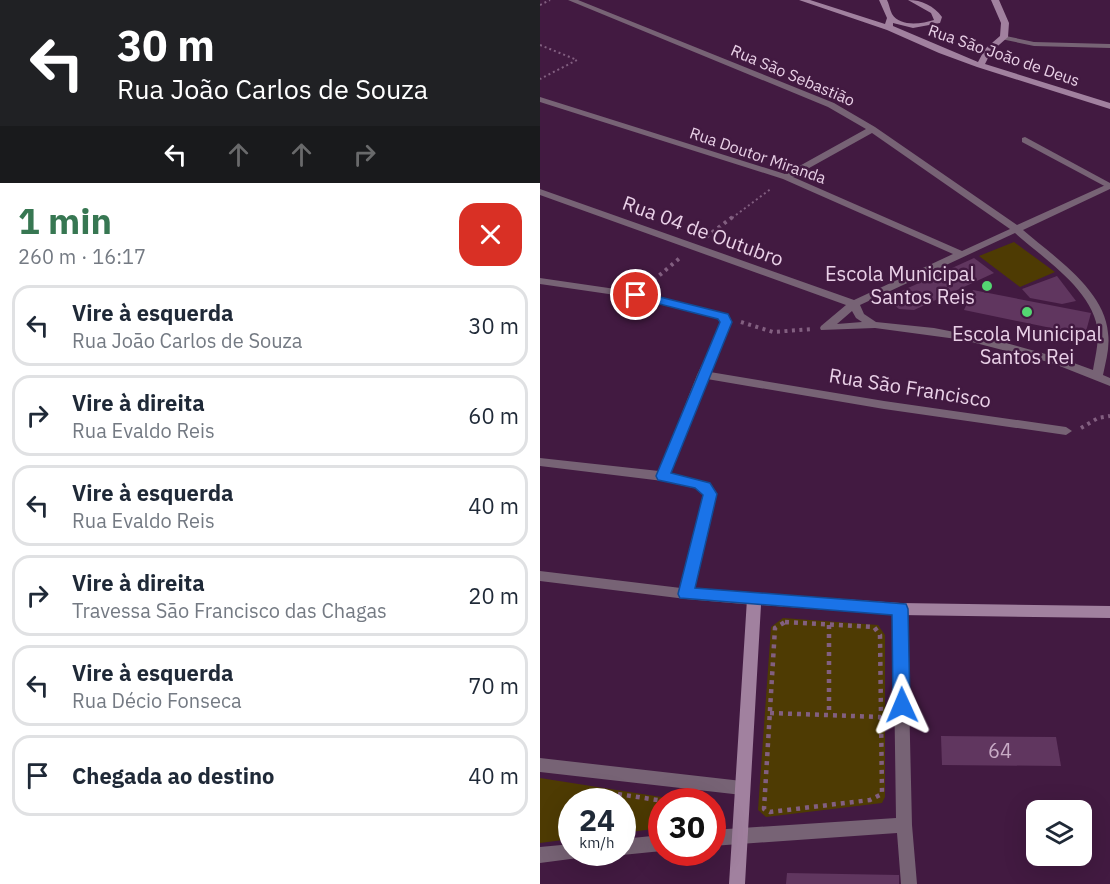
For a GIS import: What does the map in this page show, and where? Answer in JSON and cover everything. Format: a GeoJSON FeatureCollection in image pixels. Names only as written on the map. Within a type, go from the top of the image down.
{"type":"FeatureCollection","features":[{"type":"Feature","properties":{"kind":"main road","name":"Rua São João de Deus"},"geometry":{"type":"LineString","coordinates":[[804,0],[890,28],[980,65],[1110,106]]}},
{"type":"Feature","properties":{"kind":"main road"},"geometry":{"type":"LineString","coordinates":[[883,0],[891,18],[902,24],[914,25],[937,21],[938,16],[934,11],[912,0]]}},
{"type":"Feature","properties":{"kind":"main road"},"geometry":{"type":"LineString","coordinates":[[980,65],[988,51],[1004,37],[1005,23],[995,0]]}},
{"type":"Feature","properties":{"kind":"main road"},"geometry":{"type":"LineString","coordinates":[[890,28],[888,25],[891,18]]}},
{"type":"Feature","properties":{"kind":"main road"},"geometry":{"type":"LineString","coordinates":[[737,884],[754,599],[900,609],[1110,612]]}},
{"type":"Feature","properties":{"kind":"street","name":"Rua São Sebastião"},"geometry":{"type":"LineString","coordinates":[[572,0],[831,105],[872,129],[1015,228],[1081,286],[1093,302],[1103,331],[1103,348],[1096,376]]}},
{"type":"Feature","properties":{"kind":"street"},"geometry":{"type":"LineString","coordinates":[[1004,37],[1034,44],[1110,46]]}},
{"type":"Feature","properties":{"kind":"street","name":"Rua Doutor Miranda"},"geometry":{"type":"LineString","coordinates":[[540,99],[786,177],[961,254]]}},
{"type":"Feature","properties":{"kind":"street"},"geometry":{"type":"LineString","coordinates":[[786,177],[872,129]]}},
{"type":"Feature","properties":{"kind":"street"},"geometry":{"type":"LineString","coordinates":[[1025,140],[1109,186]]}},
{"type":"Feature","properties":{"kind":"street"},"geometry":{"type":"LineString","coordinates":[[825,328],[854,304],[1109,186]]}},
{"type":"Feature","properties":{"kind":"street","name":"Rua 04 de Outubro"},"geometry":{"type":"LineString","coordinates":[[540,192],[854,304]]}},
{"type":"Feature","properties":{"kind":"street"},"geometry":{"type":"LineString","coordinates":[[540,281],[636,295],[724,316],[725,326],[663,476]]}},
{"type":"Feature","properties":{"kind":"street"},"geometry":{"type":"LineString","coordinates":[[854,304],[860,316],[874,325]]}},
{"type":"Feature","properties":{"kind":"street"},"geometry":{"type":"LineString","coordinates":[[825,328],[874,325],[1001,346],[1110,382]]}},
{"type":"Feature","properties":{"kind":"street","name":"Rua São Francisco"},"geometry":{"type":"LineString","coordinates":[[703,375],[884,405],[1066,431]]}},
{"type":"Feature","properties":{"kind":"street"},"geometry":{"type":"LineString","coordinates":[[540,462],[663,476],[705,487],[710,494],[686,594]]}},
{"type":"Feature","properties":{"kind":"street"},"geometry":{"type":"LineString","coordinates":[[540,576],[686,594],[754,599]]}},
{"type":"Feature","properties":{"kind":"street"},"geometry":{"type":"LineString","coordinates":[[900,609],[904,825],[909,884]]}},
{"type":"Feature","properties":{"kind":"street"},"geometry":{"type":"LineString","coordinates":[[540,765],[742,788]]}},
{"type":"Feature","properties":{"kind":"street"},"geometry":{"type":"LineString","coordinates":[[726,836],[904,825]]}},
{"type":"Feature","properties":{"kind":"street"},"geometry":{"type":"LineString","coordinates":[[540,855],[558,853]]}},
{"type":"Feature","properties":{"kind":"path"},"geometry":{"type":"LineString","coordinates":[[540,4],[550,0]]}},
{"type":"Feature","properties":{"kind":"path"},"geometry":{"type":"LineString","coordinates":[[540,45],[577,60],[540,79]]}},
{"type":"Feature","properties":{"kind":"path"},"geometry":{"type":"LineString","coordinates":[[724,316],[773,332],[825,328]]}},
{"type":"Feature","properties":{"kind":"path"},"geometry":{"type":"LineString","coordinates":[[1066,431],[1087,426],[1098,418],[1110,416]]}},
{"type":"Feature","properties":{"kind":"path"},"geometry":{"type":"LineString","coordinates":[[785,622],[829,625],[874,627],[880,634],[882,794],[870,800],[770,812],[764,809],[775,628],[785,622]]}},
{"type":"Feature","properties":{"kind":"path"},"geometry":{"type":"LineString","coordinates":[[829,625],[830,715]]}},
{"type":"Feature","properties":{"kind":"path"},"geometry":{"type":"LineString","coordinates":[[770,713],[881,717]]}},
{"type":"Feature","properties":{"kind":"shaded area"},"geometry":{"type":"Polygon","coordinates":[[[1014,242],[1055,272],[1020,287],[979,256],[1014,242]]]}},
{"type":"Feature","properties":{"kind":"shaded area"},"geometry":{"type":"Polygon","coordinates":[[[783,618],[878,625],[885,635],[885,797],[882,803],[766,817],[758,810],[771,627],[783,618]]]}},
{"type":"Feature","properties":{"kind":"shaded area"},"geometry":{"type":"Polygon","coordinates":[[[540,778],[604,788],[558,788],[558,841],[540,843],[540,778]]]}},
{"type":"Feature","properties":{"kind":"shaded area"},"geometry":{"type":"Polygon","coordinates":[[[636,793],[648,795],[648,830],[636,831],[636,793]]]}},
{"type":"Feature","properties":{"kind":"building"},"geometry":{"type":"Polygon","coordinates":[[[974,258],[994,273],[914,310],[899,309],[886,298],[974,258]]]}},
{"type":"Feature","properties":{"kind":"building"},"geometry":{"type":"Polygon","coordinates":[[[1057,276],[1076,301],[1062,304],[1030,298],[1022,289],[1057,276]]]}},
{"type":"Feature","properties":{"kind":"building","name":"Escola Municipal Santos Rei"},"geometry":{"type":"Polygon","coordinates":[[[973,290],[1091,313],[1085,335],[964,310],[973,290]]]}},
{"type":"Feature","properties":{"kind":"building"},"geometry":{"type":"Polygon","coordinates":[[[941,736],[1056,737],[1061,766],[942,765],[941,736]]]}},
{"type":"Feature","properties":{"kind":"building"},"geometry":{"type":"Polygon","coordinates":[[[787,873],[899,875],[899,884],[786,884],[787,873]]]}},
{"type":"Feature","properties":{"kind":"place","name":"Escola Municipal Santos Reis"},"geometry":{"type":"Point","coordinates":[987,286]}},
{"type":"Feature","properties":{"kind":"place","name":"Escola Municipal Santos Rei"},"geometry":{"type":"Point","coordinates":[1027,312]}},
{"type":"Feature","properties":{"kind":"route"},"geometry":{"type":"LineString","coordinates":[[636,295],[724,316],[726,322],[663,476],[698,484],[705,487],[710,494],[686,594],[900,609],[902,705]]}}]}
